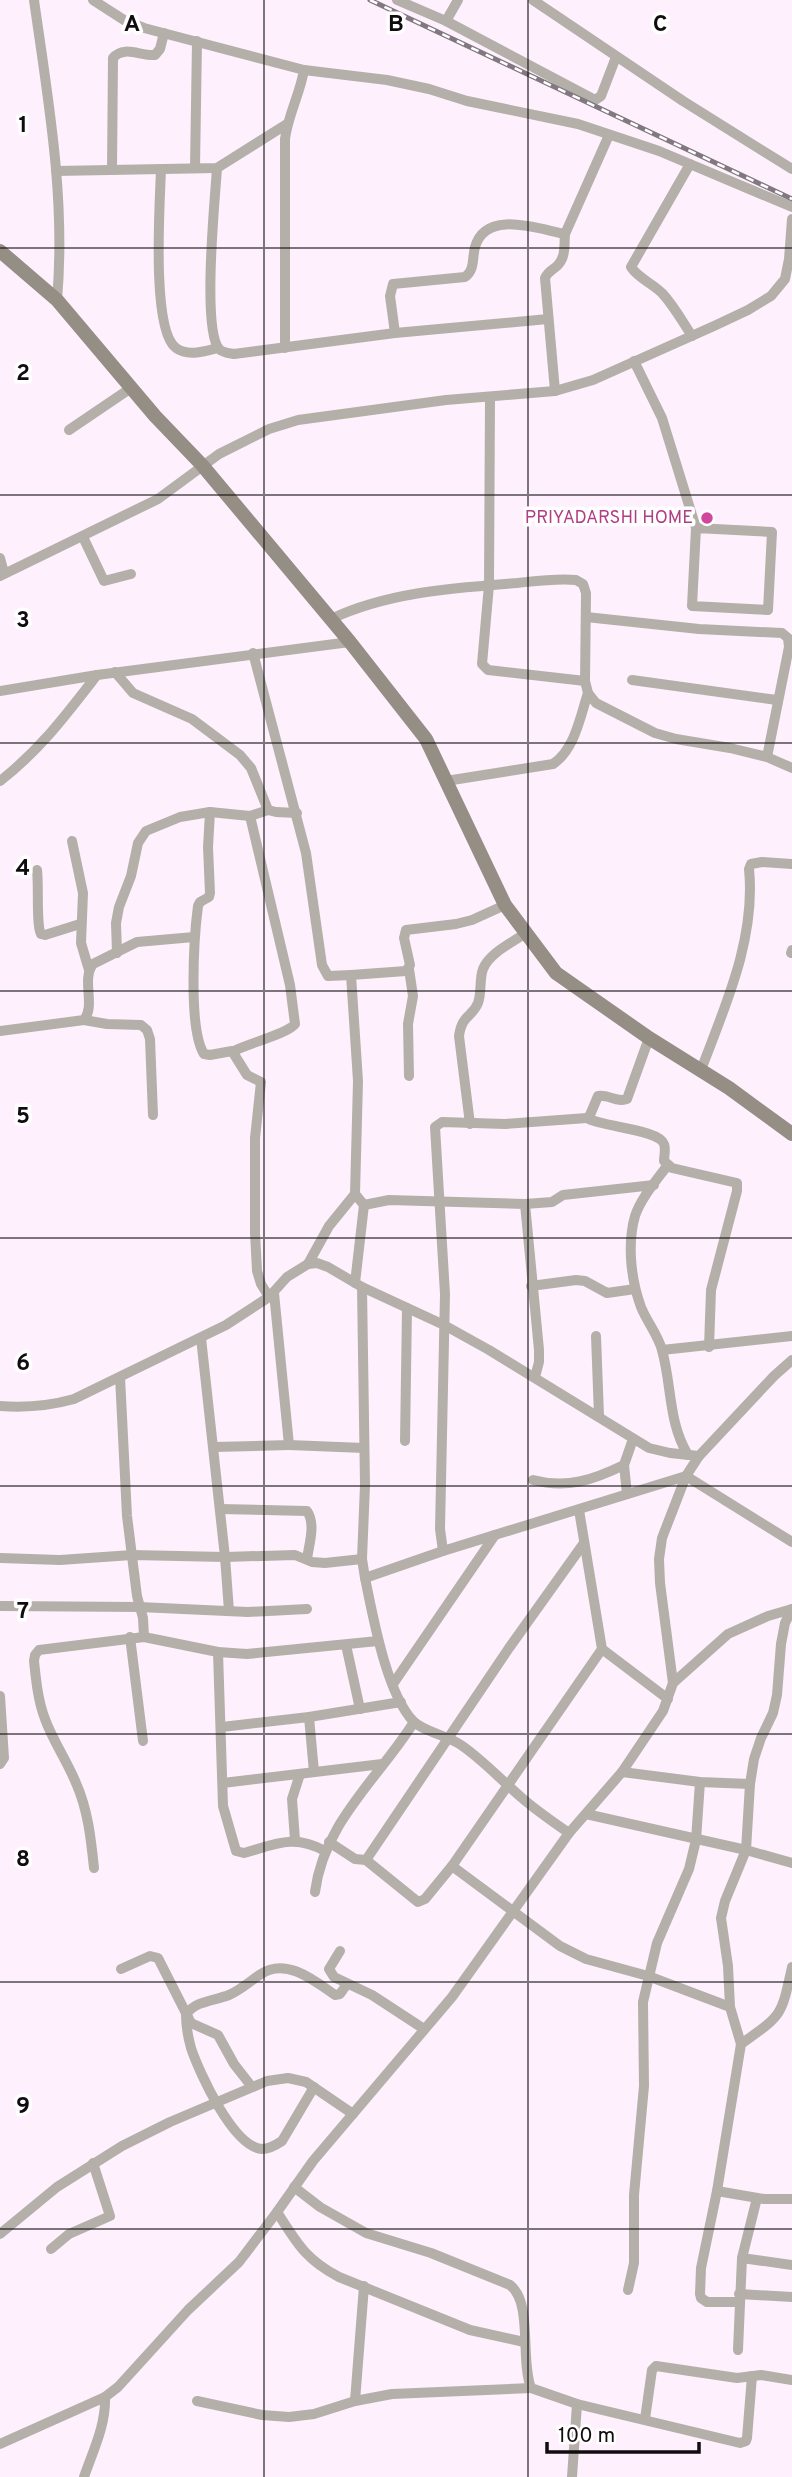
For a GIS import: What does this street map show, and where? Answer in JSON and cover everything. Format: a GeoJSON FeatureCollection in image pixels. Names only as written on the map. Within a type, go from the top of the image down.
{"type":"FeatureCollection","features":[{"type":"Feature","properties":{"kind":"main road"},"geometry":{"type":"LineString","coordinates":[[0,251],[57,300],[131,388],[202,465],[350,642],[426,739],[505,905],[556,973],[792,1134]]}},
{"type":"Feature","properties":{"kind":"street"},"geometry":{"type":"LineString","coordinates":[[34,0],[54,135],[59,277],[57,300]]}},
{"type":"Feature","properties":{"kind":"street"},"geometry":{"type":"LineString","coordinates":[[93,0],[124,20],[304,70],[387,80],[467,101],[578,124],[636,142],[792,207]]}},
{"type":"Feature","properties":{"kind":"street"},"geometry":{"type":"LineString","coordinates":[[397,0],[446,21],[595,100],[601,96],[616,57]]}},
{"type":"Feature","properties":{"kind":"street"},"geometry":{"type":"LineString","coordinates":[[446,21],[457,0]]}},
{"type":"Feature","properties":{"kind":"street"},"geometry":{"type":"LineString","coordinates":[[533,0],[616,57],[792,169]]}},
{"type":"Feature","properties":{"kind":"street"},"geometry":{"type":"LineString","coordinates":[[112,170],[113,58],[123,51],[155,55],[164,33]]}},
{"type":"Feature","properties":{"kind":"street"},"geometry":{"type":"LineString","coordinates":[[195,168],[197,41]]}},
{"type":"Feature","properties":{"kind":"street"},"geometry":{"type":"LineString","coordinates":[[285,348],[284,219],[287,124],[301,88],[304,70]]}},
{"type":"Feature","properties":{"kind":"street"},"geometry":{"type":"LineString","coordinates":[[56,171],[217,168],[287,124]]}},
{"type":"Feature","properties":{"kind":"street"},"geometry":{"type":"LineString","coordinates":[[555,391],[546,273],[562,259],[565,234],[609,135]]}},
{"type":"Feature","properties":{"kind":"street"},"geometry":{"type":"LineString","coordinates":[[690,164],[631,267],[662,293],[692,336]]}},
{"type":"Feature","properties":{"kind":"street"},"geometry":{"type":"LineString","coordinates":[[217,168],[211,305],[218,348],[224,353],[548,319]]}},
{"type":"Feature","properties":{"kind":"street"},"geometry":{"type":"LineString","coordinates":[[161,169],[159,269],[162,307],[169,340],[177,349],[188,352],[218,348]]}},
{"type":"Feature","properties":{"kind":"street"},"geometry":{"type":"LineString","coordinates":[[0,558],[2,574],[158,499],[202,465],[269,429],[298,420],[446,400],[555,391],[582,384],[748,310],[789,284],[792,219]]}},
{"type":"Feature","properties":{"kind":"street"},"geometry":{"type":"LineString","coordinates":[[395,333],[390,296],[393,284],[464,277],[472,268],[475,244],[482,233],[493,226],[515,224],[565,234]]}},
{"type":"Feature","properties":{"kind":"street"},"geometry":{"type":"LineString","coordinates":[[634,361],[662,418],[696,528],[692,606],[768,610],[772,532],[696,528]]}},
{"type":"Feature","properties":{"kind":"street"},"geometry":{"type":"LineString","coordinates":[[69,430],[131,388]]}},
{"type":"Feature","properties":{"kind":"street"},"geometry":{"type":"LineString","coordinates":[[490,397],[489,585],[482,659],[484,668],[587,687]]}},
{"type":"Feature","properties":{"kind":"street"},"geometry":{"type":"LineString","coordinates":[[83,537],[104,581],[131,574]]}},
{"type":"Feature","properties":{"kind":"street"},"geometry":{"type":"LineString","coordinates":[[331,619],[384,600],[428,592],[576,579],[583,584],[586,593],[587,687],[569,746],[563,757],[553,764],[446,781]]}},
{"type":"Feature","properties":{"kind":"street"},"geometry":{"type":"LineString","coordinates":[[586,617],[685,628],[782,633],[790,638],[767,757]]}},
{"type":"Feature","properties":{"kind":"street"},"geometry":{"type":"LineString","coordinates":[[0,691],[115,672],[350,642]]}},
{"type":"Feature","properties":{"kind":"street"},"geometry":{"type":"LineString","coordinates":[[253,653],[297,813],[308,865],[324,973],[328,976],[351,975],[401,972],[409,969]]}},
{"type":"Feature","properties":{"kind":"street"},"geometry":{"type":"LineString","coordinates":[[115,672],[133,693],[192,719],[240,755],[251,768],[268,810]]}},
{"type":"Feature","properties":{"kind":"street"},"geometry":{"type":"LineString","coordinates":[[0,781],[26,761],[51,736],[97,675]]}},
{"type":"Feature","properties":{"kind":"street"},"geometry":{"type":"LineString","coordinates":[[632,680],[777,700]]}},
{"type":"Feature","properties":{"kind":"street"},"geometry":{"type":"LineString","coordinates":[[587,687],[596,703],[655,733],[767,757],[792,768]]}},
{"type":"Feature","properties":{"kind":"street"},"geometry":{"type":"LineString","coordinates":[[117,953],[116,923],[119,907],[131,876],[138,843],[146,831],[180,817],[210,812],[250,816],[268,810],[297,813]]}},
{"type":"Feature","properties":{"kind":"street"},"geometry":{"type":"LineString","coordinates":[[210,812],[210,892],[209,897],[198,905],[193,968],[200,1048],[204,1054],[210,1055],[234,1052],[266,1037],[288,1031],[295,1024],[290,985],[250,816]]}},
{"type":"Feature","properties":{"kind":"street"},"geometry":{"type":"LineString","coordinates":[[72,841],[83,893],[80,924],[83,956],[89,970],[88,1012],[84,1020]]}},
{"type":"Feature","properties":{"kind":"street"},"geometry":{"type":"LineString","coordinates":[[701,1070],[727,1000],[745,937],[750,909],[751,864],[792,864]]}},
{"type":"Feature","properties":{"kind":"street"},"geometry":{"type":"LineString","coordinates":[[37,870],[40,891],[37,926],[41,934],[80,924]]}},
{"type":"Feature","properties":{"kind":"street"},"geometry":{"type":"LineString","coordinates":[[409,1076],[408,1024],[413,996],[404,938],[406,930],[464,922],[505,905]]}},
{"type":"Feature","properties":{"kind":"street"},"geometry":{"type":"LineString","coordinates":[[470,1124],[460,1027],[479,1002],[483,969],[489,960],[526,933]]}},
{"type":"Feature","properties":{"kind":"street"},"geometry":{"type":"LineString","coordinates":[[89,970],[93,964],[137,942],[194,937]]}},
{"type":"Feature","properties":{"kind":"street"},"geometry":{"type":"LineString","coordinates":[[308,1264],[329,1226],[355,1194],[358,1082],[351,975]]}},
{"type":"Feature","properties":{"kind":"street"},"geometry":{"type":"LineString","coordinates":[[0,1031],[84,1020],[141,1025],[147,1030],[150,1039],[153,1115]]}},
{"type":"Feature","properties":{"kind":"street"},"geometry":{"type":"LineString","coordinates":[[587,1118],[596,1098],[601,1095],[627,1099],[649,1038]]}},
{"type":"Feature","properties":{"kind":"street"},"geometry":{"type":"LineString","coordinates":[[234,1052],[247,1074],[261,1082],[262,1089],[255,1138],[257,1271],[261,1284],[271,1295],[289,1445]]}},
{"type":"Feature","properties":{"kind":"street"},"geometry":{"type":"LineString","coordinates":[[443,1551],[440,1530],[444,1325],[435,1127],[442,1122],[470,1124],[587,1118],[595,1122],[632,1128],[660,1139],[664,1144],[664,1161],[667,1166],[734,1181],[738,1186],[711,1290],[709,1347]]}},
{"type":"Feature","properties":{"kind":"street"},"geometry":{"type":"LineString","coordinates":[[667,1166],[636,1214],[632,1236],[635,1289],[662,1350],[674,1424],[693,1455]]}},
{"type":"Feature","properties":{"kind":"street"},"geometry":{"type":"LineString","coordinates":[[364,1205],[388,1200],[525,1204],[552,1202],[563,1195],[654,1185]]}},
{"type":"Feature","properties":{"kind":"street"},"geometry":{"type":"LineString","coordinates":[[355,1194],[364,1205],[358,1285],[364,1448],[362,1559],[378,1641],[393,1684],[414,1722],[449,1737],[496,1773],[541,1814],[569,1833]]}},
{"type":"Feature","properties":{"kind":"street"},"geometry":{"type":"LineString","coordinates":[[525,1204],[539,1350],[535,1377]]}},
{"type":"Feature","properties":{"kind":"street"},"geometry":{"type":"LineString","coordinates":[[0,1406],[27,1408],[74,1399],[201,1338],[250,1311],[271,1295],[287,1277],[308,1264],[317,1263],[444,1325],[535,1377],[649,1448],[693,1455]]}},
{"type":"Feature","properties":{"kind":"street"},"geometry":{"type":"LineString","coordinates":[[531,1286],[576,1280],[585,1281],[607,1293],[635,1289]]}},
{"type":"Feature","properties":{"kind":"street"},"geometry":{"type":"LineString","coordinates":[[405,1441],[407,1308]]}},
{"type":"Feature","properties":{"kind":"street"},"geometry":{"type":"LineString","coordinates":[[596,1336],[598,1416]]}},
{"type":"Feature","properties":{"kind":"street"},"geometry":{"type":"LineString","coordinates":[[662,1350],[792,1336]]}},
{"type":"Feature","properties":{"kind":"street"},"geometry":{"type":"LineString","coordinates":[[201,1338],[229,1611]]}},
{"type":"Feature","properties":{"kind":"street"},"geometry":{"type":"LineString","coordinates":[[0,2444],[105,2397],[133,2372],[188,2310],[239,2262],[294,2187],[452,1997],[569,1833],[622,1772],[663,1711],[673,1683],[659,1559],[662,1538],[693,1455],[792,1360]]}},
{"type":"Feature","properties":{"kind":"street"},"geometry":{"type":"LineString","coordinates":[[120,1377],[124,1486],[145,1637]]}},
{"type":"Feature","properties":{"kind":"street"},"geometry":{"type":"LineString","coordinates":[[627,1494],[624,1465],[633,1439]]}},
{"type":"Feature","properties":{"kind":"street"},"geometry":{"type":"LineString","coordinates":[[214,1447],[289,1445],[364,1448]]}},
{"type":"Feature","properties":{"kind":"street"},"geometry":{"type":"LineString","coordinates":[[533,1480],[565,1485],[585,1481],[624,1465]]}},
{"type":"Feature","properties":{"kind":"street"},"geometry":{"type":"LineString","coordinates":[[365,1578],[443,1551],[686,1476],[792,1542]]}},
{"type":"Feature","properties":{"kind":"street"},"geometry":{"type":"LineString","coordinates":[[220,1509],[307,1511],[311,1518],[307,1559]]}},
{"type":"Feature","properties":{"kind":"street"},"geometry":{"type":"LineString","coordinates":[[218,1652],[225,1818],[238,1853],[295,1840],[327,1846],[355,1859],[366,1860],[418,1902],[425,1899],[452,1866],[601,1649],[579,1510]]}},
{"type":"Feature","properties":{"kind":"street"},"geometry":{"type":"LineString","coordinates":[[393,1684],[495,1535]]}},
{"type":"Feature","properties":{"kind":"street"},"geometry":{"type":"LineString","coordinates":[[366,1860],[584,1543]]}},
{"type":"Feature","properties":{"kind":"street"},"geometry":{"type":"LineString","coordinates":[[0,1558],[60,1560],[132,1555],[295,1555],[325,1563],[362,1559]]}},
{"type":"Feature","properties":{"kind":"street"},"geometry":{"type":"LineString","coordinates":[[0,1606],[229,1611],[307,1609]]}},
{"type":"Feature","properties":{"kind":"street"},"geometry":{"type":"LineString","coordinates":[[673,1683],[728,1633],[768,1615],[792,1609],[785,1623],[781,1644],[773,1713],[754,1759],[746,1850],[724,1901],[721,1918],[728,1966],[730,2007],[741,2044],[717,2190],[701,2267],[700,2294],[707,2302],[739,2298],[792,2297]]}},
{"type":"Feature","properties":{"kind":"street"},"geometry":{"type":"LineString","coordinates":[[94,1868],[91,1832],[84,1806],[40,1704],[34,1661],[39,1650],[130,1637],[145,1637],[218,1652],[270,1653],[378,1641]]}},
{"type":"Feature","properties":{"kind":"street"},"geometry":{"type":"LineString","coordinates":[[130,1637],[143,1741]]}},
{"type":"Feature","properties":{"kind":"street"},"geometry":{"type":"LineString","coordinates":[[346,1645],[360,1709]]}},
{"type":"Feature","properties":{"kind":"street"},"geometry":{"type":"LineString","coordinates":[[601,1649],[668,1699]]}},
{"type":"Feature","properties":{"kind":"street"},"geometry":{"type":"LineString","coordinates":[[0,1696],[4,1758],[0,1764]]}},
{"type":"Feature","properties":{"kind":"street"},"geometry":{"type":"LineString","coordinates":[[222,1727],[309,1717],[401,1702]]}},
{"type":"Feature","properties":{"kind":"street"},"geometry":{"type":"LineString","coordinates":[[309,1717],[314,1772]]}},
{"type":"Feature","properties":{"kind":"street"},"geometry":{"type":"LineString","coordinates":[[315,1892],[317,1873],[327,1846],[358,1794],[414,1722]]}},
{"type":"Feature","properties":{"kind":"street"},"geometry":{"type":"LineString","coordinates":[[223,1783],[382,1764]]}},
{"type":"Feature","properties":{"kind":"street"},"geometry":{"type":"LineString","coordinates":[[622,1772],[700,1782],[750,1784]]}},
{"type":"Feature","properties":{"kind":"street"},"geometry":{"type":"LineString","coordinates":[[295,1840],[292,1799],[300,1774]]}},
{"type":"Feature","properties":{"kind":"street"},"geometry":{"type":"LineString","coordinates":[[628,2290],[634,2263],[634,2195],[644,2086],[643,2002],[657,1943],[690,1869],[696,1840],[700,1782]]}},
{"type":"Feature","properties":{"kind":"street"},"geometry":{"type":"LineString","coordinates":[[586,1814],[792,1863]]}},
{"type":"Feature","properties":{"kind":"street"},"geometry":{"type":"LineString","coordinates":[[452,1866],[560,1946],[586,1959],[648,1976],[730,2007]]}},
{"type":"Feature","properties":{"kind":"street"},"geometry":{"type":"LineString","coordinates":[[340,1951],[331,1965],[330,1973],[372,1995],[424,2029]]}},
{"type":"Feature","properties":{"kind":"street"},"geometry":{"type":"LineString","coordinates":[[121,1969],[150,1956],[158,1958],[186,2015],[198,2028],[218,2035],[234,2064],[252,2087]]}},
{"type":"Feature","properties":{"kind":"street"},"geometry":{"type":"LineString","coordinates":[[741,2044],[772,2022],[782,2011],[792,1967]]}},
{"type":"Feature","properties":{"kind":"street"},"geometry":{"type":"LineString","coordinates":[[186,2015],[195,2005],[235,1993],[271,1969],[288,1969],[305,1975],[335,1995],[340,1994],[347,1984]]}},
{"type":"Feature","properties":{"kind":"street"},"geometry":{"type":"LineString","coordinates":[[782,2011],[792,2017]]}},
{"type":"Feature","properties":{"kind":"street"},"geometry":{"type":"LineString","coordinates":[[186,2015],[191,2047],[216,2101],[252,2146],[262,2149],[282,2141],[314,2087]]}},
{"type":"Feature","properties":{"kind":"street"},"geometry":{"type":"LineString","coordinates":[[0,2234],[57,2187],[93,2163],[170,2122],[267,2081],[288,2078],[306,2082],[353,2114]]}},
{"type":"Feature","properties":{"kind":"street"},"geometry":{"type":"LineString","coordinates":[[51,2249],[69,2234],[110,2216],[93,2163]]}},
{"type":"Feature","properties":{"kind":"street"},"geometry":{"type":"LineString","coordinates":[[294,2187],[320,2207],[366,2233],[431,2253],[510,2285],[516,2290],[521,2298],[527,2376],[531,2388]]}},
{"type":"Feature","properties":{"kind":"street"},"geometry":{"type":"LineString","coordinates":[[717,2190],[757,2198],[792,2199]]}},
{"type":"Feature","properties":{"kind":"street"},"geometry":{"type":"LineString","coordinates":[[738,2350],[742,2258],[757,2198]]}},
{"type":"Feature","properties":{"kind":"street"},"geometry":{"type":"LineString","coordinates":[[277,2212],[299,2248],[318,2266],[470,2330],[524,2342]]}},
{"type":"Feature","properties":{"kind":"street"},"geometry":{"type":"LineString","coordinates":[[742,2258],[792,2265]]}},
{"type":"Feature","properties":{"kind":"street"},"geometry":{"type":"LineString","coordinates":[[355,2401],[364,2286]]}},
{"type":"Feature","properties":{"kind":"street"},"geometry":{"type":"LineString","coordinates":[[645,2419],[652,2370],[656,2366],[737,2378],[761,2375],[792,2380]]}},
{"type":"Feature","properties":{"kind":"street"},"geometry":{"type":"LineString","coordinates":[[197,2401],[262,2415],[289,2417],[314,2414],[355,2401],[392,2394],[531,2388],[577,2404],[743,2443],[747,2438],[752,2376]]}},
{"type":"Feature","properties":{"kind":"street"},"geometry":{"type":"LineString","coordinates":[[84,2477],[100,2434],[105,2397]]}},
{"type":"Feature","properties":{"kind":"street"},"geometry":{"type":"LineString","coordinates":[[572,2477],[577,2404]]}},
{"type":"Feature","properties":{"kind":"railway"},"geometry":{"type":"LineString","coordinates":[[370,0],[792,199]]}},
{"type":"Feature","properties":{"kind":"place","name":"PRIYADARSHI HOME"},"geometry":{"type":"Point","coordinates":[707,518]}}]}
